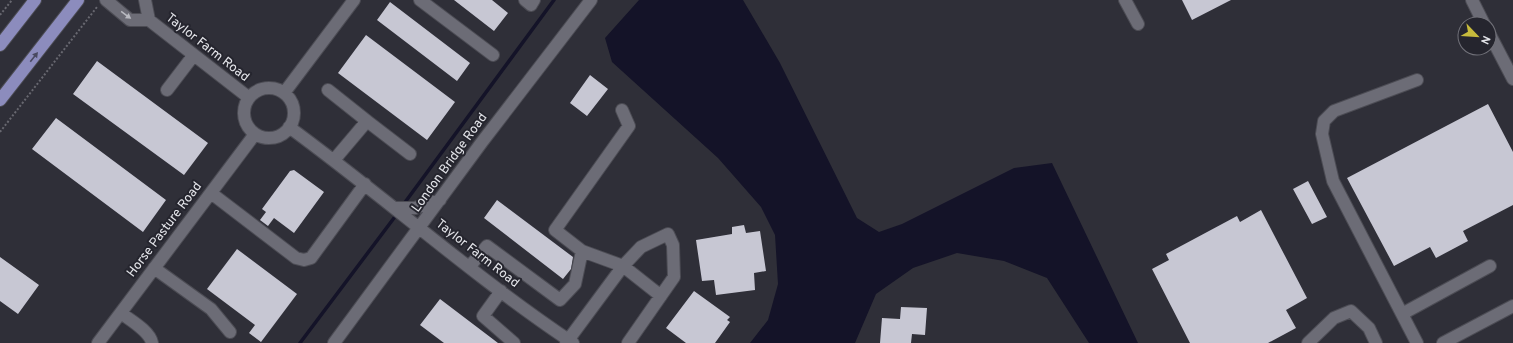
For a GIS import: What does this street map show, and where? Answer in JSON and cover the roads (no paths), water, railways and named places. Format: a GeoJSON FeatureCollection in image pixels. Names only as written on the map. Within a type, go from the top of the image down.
{"type":"FeatureCollection","features":[{"type":"Feature","properties":{"kind":"main road"},"geometry":{"type":"LineString","coordinates":[[0,45],[35,0]]}},
{"type":"Feature","properties":{"kind":"main road"},"geometry":{"type":"LineString","coordinates":[[0,100],[78,0]]}},
{"type":"Feature","properties":{"kind":"street","name":"Taylor Farm Road"},"geometry":{"type":"LineString","coordinates":[[145,0],[149,20]]}},
{"type":"Feature","properties":{"kind":"street"},"geometry":{"type":"LineString","coordinates":[[255,134],[269,138],[284,133],[289,127],[292,120],[293,105],[284,92],[354,0]]}},
{"type":"Feature","properties":{"kind":"street"},"geometry":{"type":"LineString","coordinates":[[420,0],[493,55]]}},
{"type":"Feature","properties":{"kind":"street"},"geometry":{"type":"LineString","coordinates":[[525,0],[531,5],[534,0]]}},
{"type":"Feature","properties":{"kind":"street","name":"London Bridge Road"},"geometry":{"type":"LineString","coordinates":[[334,343],[591,0]]}},
{"type":"Feature","properties":{"kind":"street"},"geometry":{"type":"LineString","coordinates":[[1125,0],[1138,24]]}},
{"type":"Feature","properties":{"kind":"street"},"geometry":{"type":"LineString","coordinates":[[1472,0],[1480,16]]}},
{"type":"Feature","properties":{"kind":"street","name":"Taylor Farm Road"},"geometry":{"type":"LineString","coordinates":[[103,2],[130,20],[149,20],[248,98]]}},
{"type":"Feature","properties":{"kind":"street"},"geometry":{"type":"LineString","coordinates":[[1497,48],[1513,79]]}},
{"type":"Feature","properties":{"kind":"street"},"geometry":{"type":"LineString","coordinates":[[167,90],[193,56]]}},
{"type":"Feature","properties":{"kind":"street"},"geometry":{"type":"LineString","coordinates":[[1417,80],[1334,111],[1324,121],[1322,134],[1333,181],[1418,343]]}},
{"type":"Feature","properties":{"kind":"street","name":"Taylor Farm Road"},"geometry":{"type":"LineString","coordinates":[[255,134],[245,121],[245,105],[248,98],[261,88],[277,89],[284,92]]}},
{"type":"Feature","properties":{"kind":"street"},"geometry":{"type":"LineString","coordinates":[[328,90],[410,154]]}},
{"type":"Feature","properties":{"kind":"street"},"geometry":{"type":"LineString","coordinates":[[622,110],[629,126],[555,230],[582,251],[623,266],[660,296]]}},
{"type":"Feature","properties":{"kind":"street"},"geometry":{"type":"LineString","coordinates":[[334,160],[366,121]]}},
{"type":"Feature","properties":{"kind":"street","name":"Taylor Farm Road"},"geometry":{"type":"LineString","coordinates":[[289,127],[334,160],[501,291],[570,342]]}},
{"type":"Feature","properties":{"kind":"street","name":"Horse Pasture Road"},"geometry":{"type":"LineString","coordinates":[[98,343],[255,134]]}},
{"type":"Feature","properties":{"kind":"street"},"geometry":{"type":"LineString","coordinates":[[210,192],[296,258],[304,260],[311,258],[365,184]]}},
{"type":"Feature","properties":{"kind":"street"},"geometry":{"type":"LineString","coordinates":[[396,208],[424,206],[440,200]]}},
{"type":"Feature","properties":{"kind":"street"},"geometry":{"type":"LineString","coordinates":[[570,342],[623,266],[641,247],[668,234],[673,245],[674,277],[628,343]]}},
{"type":"Feature","properties":{"kind":"street"},"geometry":{"type":"LineString","coordinates":[[470,266],[487,246],[560,300],[575,284],[582,251]]}},
{"type":"Feature","properties":{"kind":"street"},"geometry":{"type":"LineString","coordinates":[[1402,314],[1490,266]]}},
{"type":"Feature","properties":{"kind":"street"},"geometry":{"type":"LineString","coordinates":[[154,268],[212,310],[230,332]]}},
{"type":"Feature","properties":{"kind":"street"},"geometry":{"type":"LineString","coordinates":[[501,291],[483,316],[514,343]]}},
{"type":"Feature","properties":{"kind":"street"},"geometry":{"type":"LineString","coordinates":[[1308,343],[1334,318],[1351,311],[1369,328],[1376,343]]}},
{"type":"Feature","properties":{"kind":"street"},"geometry":{"type":"LineString","coordinates":[[1443,343],[1511,311]]}},
{"type":"Feature","properties":{"kind":"street"},"geometry":{"type":"LineString","coordinates":[[120,313],[147,334],[152,343]]}},
{"type":"Feature","properties":{"kind":"waterway"},"geometry":{"type":"LineString","coordinates":[[403,205],[554,0]]}},
{"type":"Feature","properties":{"kind":"waterway"},"geometry":{"type":"LineString","coordinates":[[300,343],[394,218]]}}]}
